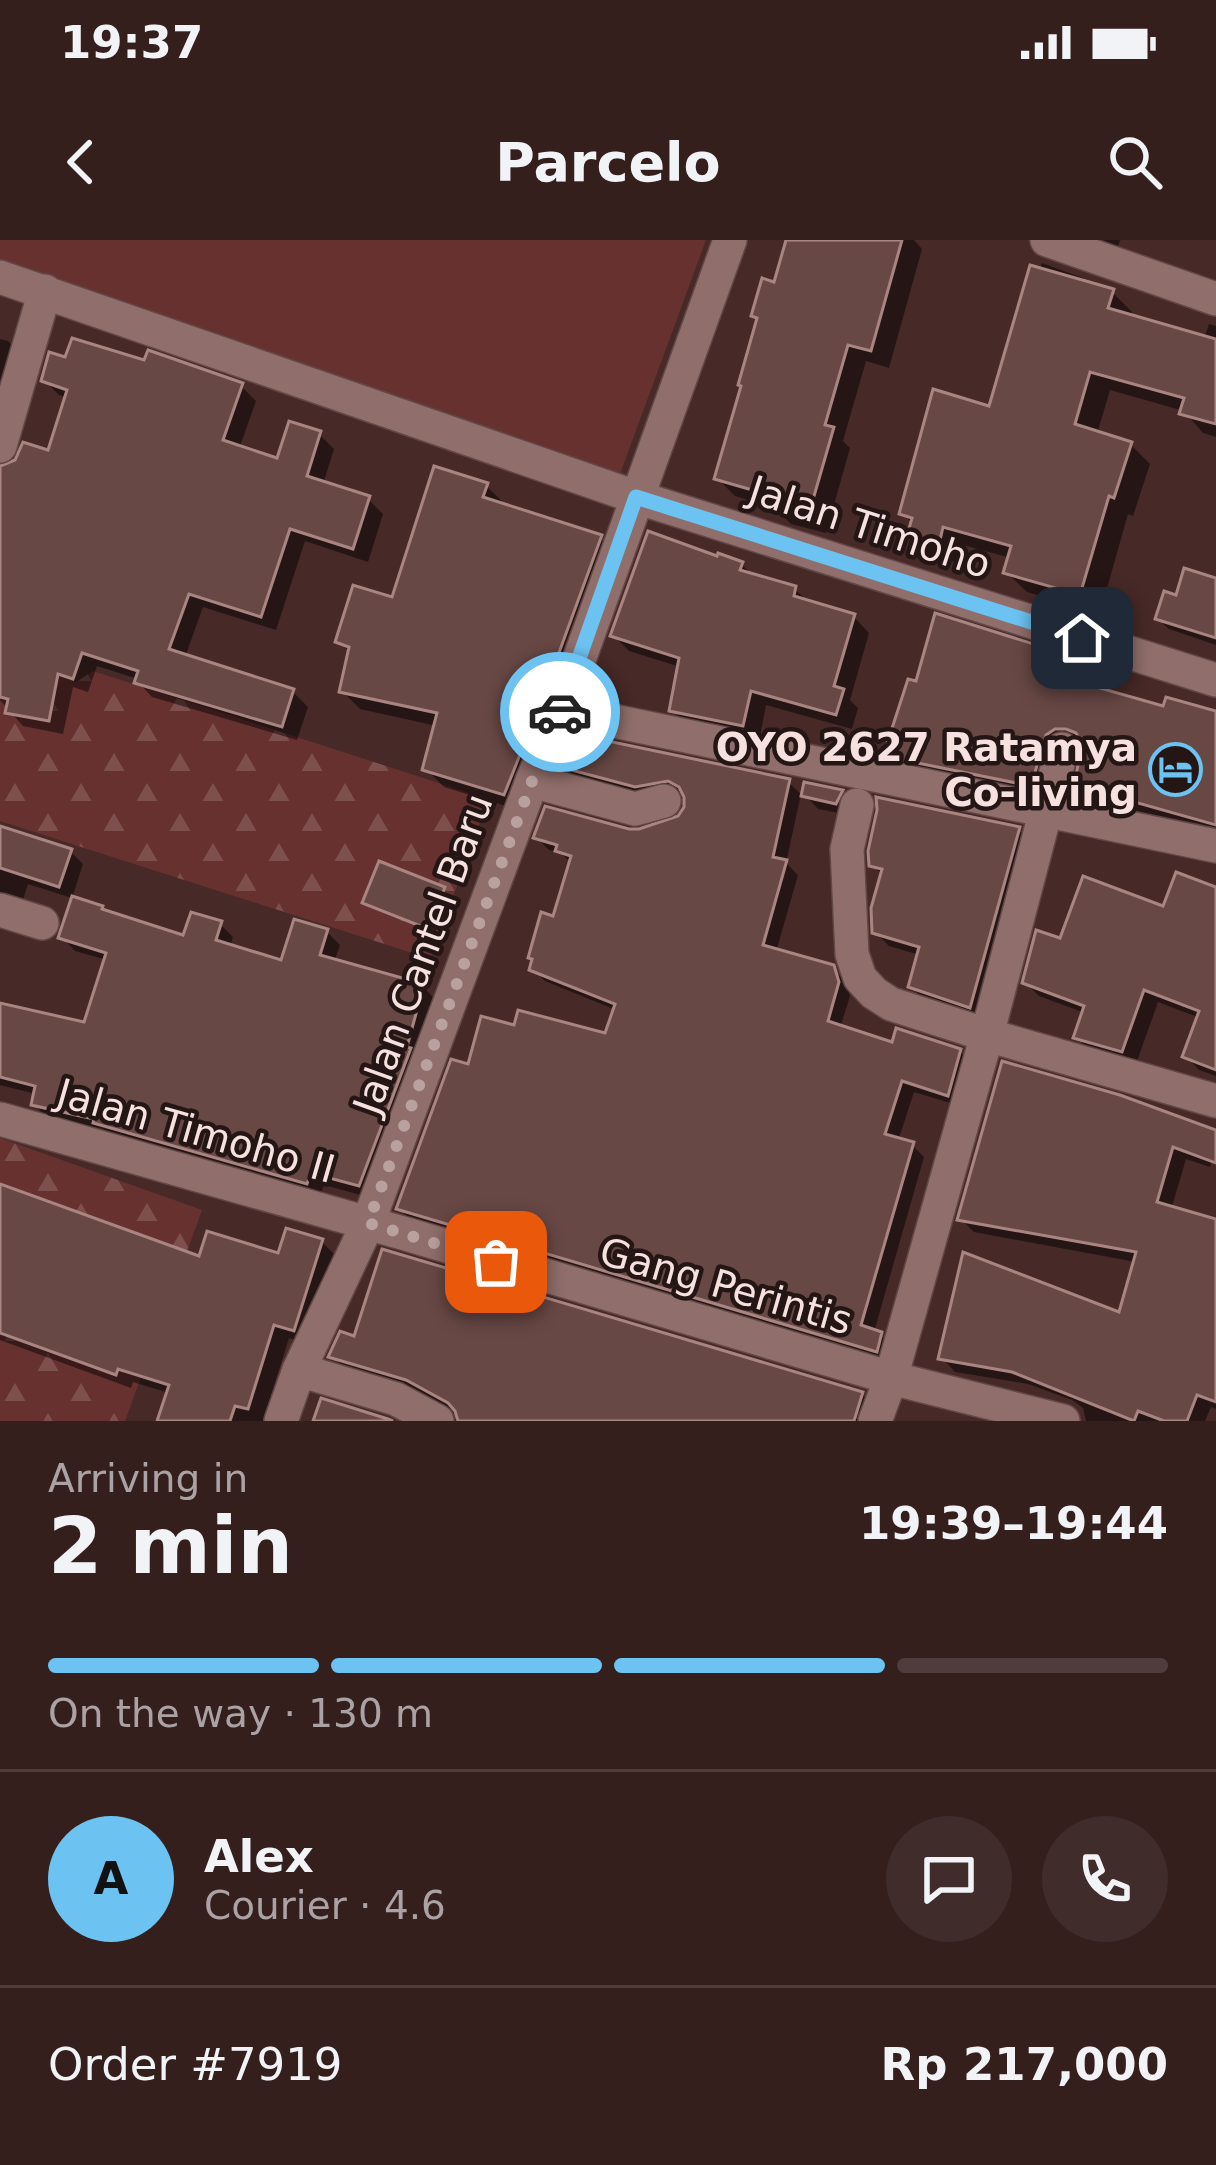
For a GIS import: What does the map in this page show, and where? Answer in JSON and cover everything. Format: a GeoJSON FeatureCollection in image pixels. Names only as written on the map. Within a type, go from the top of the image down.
{"type":"FeatureCollection","features":[{"type":"Feature","properties":{"kind":"street","name":"Jalan Cantel Baru"},"geometry":{"type":"LineString","coordinates":[[281,1421],[299,1370],[368,1223],[561,710],[730,240]]}},
{"type":"Feature","properties":{"kind":"street"},"geometry":{"type":"LineString","coordinates":[[1047,240],[1216,299]]}},
{"type":"Feature","properties":{"kind":"street","name":"Jalan Timoho"},"geometry":{"type":"LineString","coordinates":[[0,277],[636,497],[1216,680]]}},
{"type":"Feature","properties":{"kind":"street"},"geometry":{"type":"LineString","coordinates":[[0,446],[45,291]]}},
{"type":"Feature","properties":{"kind":"street"},"geometry":{"type":"LineString","coordinates":[[561,710],[1216,846]]}},
{"type":"Feature","properties":{"kind":"street"},"geometry":{"type":"LineString","coordinates":[[875,1421],[891,1378],[1062,749]]}},
{"type":"Feature","properties":{"kind":"street"},"geometry":{"type":"LineString","coordinates":[[532,781],[635,809],[664,801]]}},
{"type":"Feature","properties":{"kind":"street"},"geometry":{"type":"LineString","coordinates":[[857,805],[847,849],[852,954],[860,977],[874,993],[891,1004],[986,1035],[1216,1101]]}},
{"type":"Feature","properties":{"kind":"street"},"geometry":{"type":"LineString","coordinates":[[0,910],[42,922]]}},
{"type":"Feature","properties":{"kind":"street","name":"Jalan Timoho II"},"geometry":{"type":"LineString","coordinates":[[0,1119],[368,1223]]}},
{"type":"Feature","properties":{"kind":"street","name":"Gang Perintis"},"geometry":{"type":"LineString","coordinates":[[368,1223],[891,1378],[1053,1420]]}},
{"type":"Feature","properties":{"kind":"street"},"geometry":{"type":"LineString","coordinates":[[299,1370],[396,1399],[437,1421]]}},
{"type":"Feature","properties":{"kind":"green space"},"geometry":{"type":"Polygon","coordinates":[[[0,240],[706,240],[620,474],[0,262],[0,240]]]}},
{"type":"Feature","properties":{"kind":"green space"},"geometry":{"type":"Polygon","coordinates":[[[0,658],[76,682],[93,671],[488,799],[431,959],[0,821],[0,658]]]}},
{"type":"Feature","properties":{"kind":"green space"},"geometry":{"type":"Polygon","coordinates":[[[0,1138],[202,1210],[125,1421],[0,1421],[0,1138]]]}},
{"type":"Feature","properties":{"kind":"building"},"geometry":{"type":"Polygon","coordinates":[[[786,240],[902,240],[871,351],[848,345],[825,425],[834,427],[808,517],[770,506],[773,496],[714,479],[741,386],[762,278],[774,282],[786,240]]]}},
{"type":"Feature","properties":{"kind":"building"},"geometry":{"type":"Polygon","coordinates":[[[1030,265],[1114,289],[1108,308],[1216,339],[1216,424],[1179,414],[1184,398],[1090,372],[1075,424],[1132,442],[1114,498],[1109,496],[1080,595],[1003,573],[1011,546],[943,527],[939,545],[907,536],[912,518],[899,514],[933,389],[989,406],[1030,265]]]}},
{"type":"Feature","properties":{"kind":"building"},"geometry":{"type":"Polygon","coordinates":[[[72,338],[144,360],[148,350],[243,383],[223,440],[277,458],[289,421],[321,431],[307,476],[370,496],[353,549],[290,529],[261,617],[189,594],[169,649],[294,689],[282,727],[134,683],[138,671],[82,653],[73,679],[58,674],[49,721],[5,713],[8,699],[0,697],[0,466],[15,460],[23,442],[48,450],[67,390],[41,381],[49,352],[65,357],[72,338]]]}},
{"type":"Feature","properties":{"kind":"building"},"geometry":{"type":"Polygon","coordinates":[[[434,466],[488,483],[483,497],[602,535],[504,795],[422,770],[437,713],[339,692],[349,647],[335,642],[353,585],[392,597],[434,466]]]}},
{"type":"Feature","properties":{"kind":"building"},"geometry":{"type":"Polygon","coordinates":[[[648,531],[743,562],[740,570],[796,586],[794,596],[855,614],[834,686],[844,689],[836,715],[751,691],[743,726],[669,711],[679,658],[610,636],[648,531]]]}},
{"type":"Feature","properties":{"kind":"building"},"geometry":{"type":"Polygon","coordinates":[[[1184,568],[1216,578],[1216,638],[1155,619],[1164,591],[1176,595],[1184,568]]]}},
{"type":"Feature","properties":{"kind":"building"},"geometry":{"type":"Polygon","coordinates":[[[935,613],[1081,659],[1075,681],[1163,706],[1166,697],[1216,711],[1216,825],[1074,785],[1082,745],[1076,733],[1066,729],[1046,735],[1031,786],[883,756],[908,679],[916,681],[935,613]]]}},
{"type":"Feature","properties":{"kind":"building"},"geometry":{"type":"Polygon","coordinates":[[[574,734],[790,779],[773,857],[787,860],[763,945],[834,965],[839,982],[828,1021],[892,1042],[896,1028],[961,1049],[948,1096],[902,1081],[885,1134],[914,1142],[861,1325],[882,1332],[877,1352],[396,1209],[451,1059],[468,1064],[481,1016],[514,1025],[518,1010],[605,1033],[615,1004],[529,970],[541,912],[553,916],[571,856],[555,851],[557,845],[533,838],[545,806],[639,829],[678,816],[684,797],[668,781],[635,787],[560,767],[574,734]]]}},
{"type":"Feature","properties":{"kind":"building"},"geometry":{"type":"Polygon","coordinates":[[[804,782],[843,790],[836,804],[801,796],[804,782]]]}},
{"type":"Feature","properties":{"kind":"building"},"geometry":{"type":"Polygon","coordinates":[[[876,797],[1020,827],[970,1008],[908,987],[919,947],[872,933],[871,908],[882,869],[869,866],[876,797]]]}},
{"type":"Feature","properties":{"kind":"building"},"geometry":{"type":"Polygon","coordinates":[[[0,826],[72,849],[59,887],[0,868],[0,826]]]}},
{"type":"Feature","properties":{"kind":"building"},"geometry":{"type":"Polygon","coordinates":[[[379,861],[445,887],[428,929],[362,903],[379,861]]]}},
{"type":"Feature","properties":{"kind":"building"},"geometry":{"type":"Polygon","coordinates":[[[1176,872],[1216,887],[1216,1070],[1182,1057],[1199,1011],[1144,990],[1122,1052],[1073,1038],[1084,1006],[1022,983],[1036,930],[1060,938],[1083,876],[1163,906],[1176,872]]]}},
{"type":"Feature","properties":{"kind":"building"},"geometry":{"type":"Polygon","coordinates":[[[72,896],[183,935],[191,912],[222,921],[216,940],[281,960],[294,919],[328,929],[320,955],[424,984],[407,1047],[411,1048],[359,1186],[311,1173],[307,1184],[93,1123],[94,1119],[31,1105],[35,1086],[0,1077],[0,1003],[84,1022],[106,953],[58,938],[72,896]]]}},
{"type":"Feature","properties":{"kind":"building"},"geometry":{"type":"Polygon","coordinates":[[[1002,1061],[1120,1095],[1216,1130],[1216,1163],[1173,1147],[1157,1202],[1216,1219],[1216,1402],[1197,1395],[1187,1421],[1164,1421],[1138,1411],[1134,1421],[1012,1372],[938,1359],[963,1252],[1119,1312],[1136,1252],[957,1220],[1002,1061]]]}},
{"type":"Feature","properties":{"kind":"building"},"geometry":{"type":"Polygon","coordinates":[[[0,1184],[199,1256],[207,1231],[278,1253],[286,1228],[323,1239],[294,1331],[274,1325],[248,1409],[235,1406],[230,1421],[157,1421],[169,1385],[118,1369],[116,1375],[0,1333],[0,1184]]]}},
{"type":"Feature","properties":{"kind":"building"},"geometry":{"type":"Polygon","coordinates":[[[382,1249],[863,1392],[854,1421],[458,1421],[448,1403],[406,1380],[328,1357],[340,1331],[354,1336],[382,1249]]]}},
{"type":"Feature","properties":{"kind":"building"},"geometry":{"type":"Polygon","coordinates":[[[321,1398],[388,1419],[393,1421],[313,1421],[321,1398]]]}},
{"type":"Feature","properties":{"kind":"way so far"},"geometry":{"type":"LineString","coordinates":[[496,1262],[368,1223],[560,712]]}},
{"type":"Feature","properties":{"kind":"place","name":"OYO 2627 Ratamya Co-living"},"geometry":{"type":"Point","coordinates":[1176,769]}},
{"type":"Feature","properties":{"kind":"route"},"geometry":{"type":"LineString","coordinates":[[560,712],[636,497],[1082,638]]}}]}
